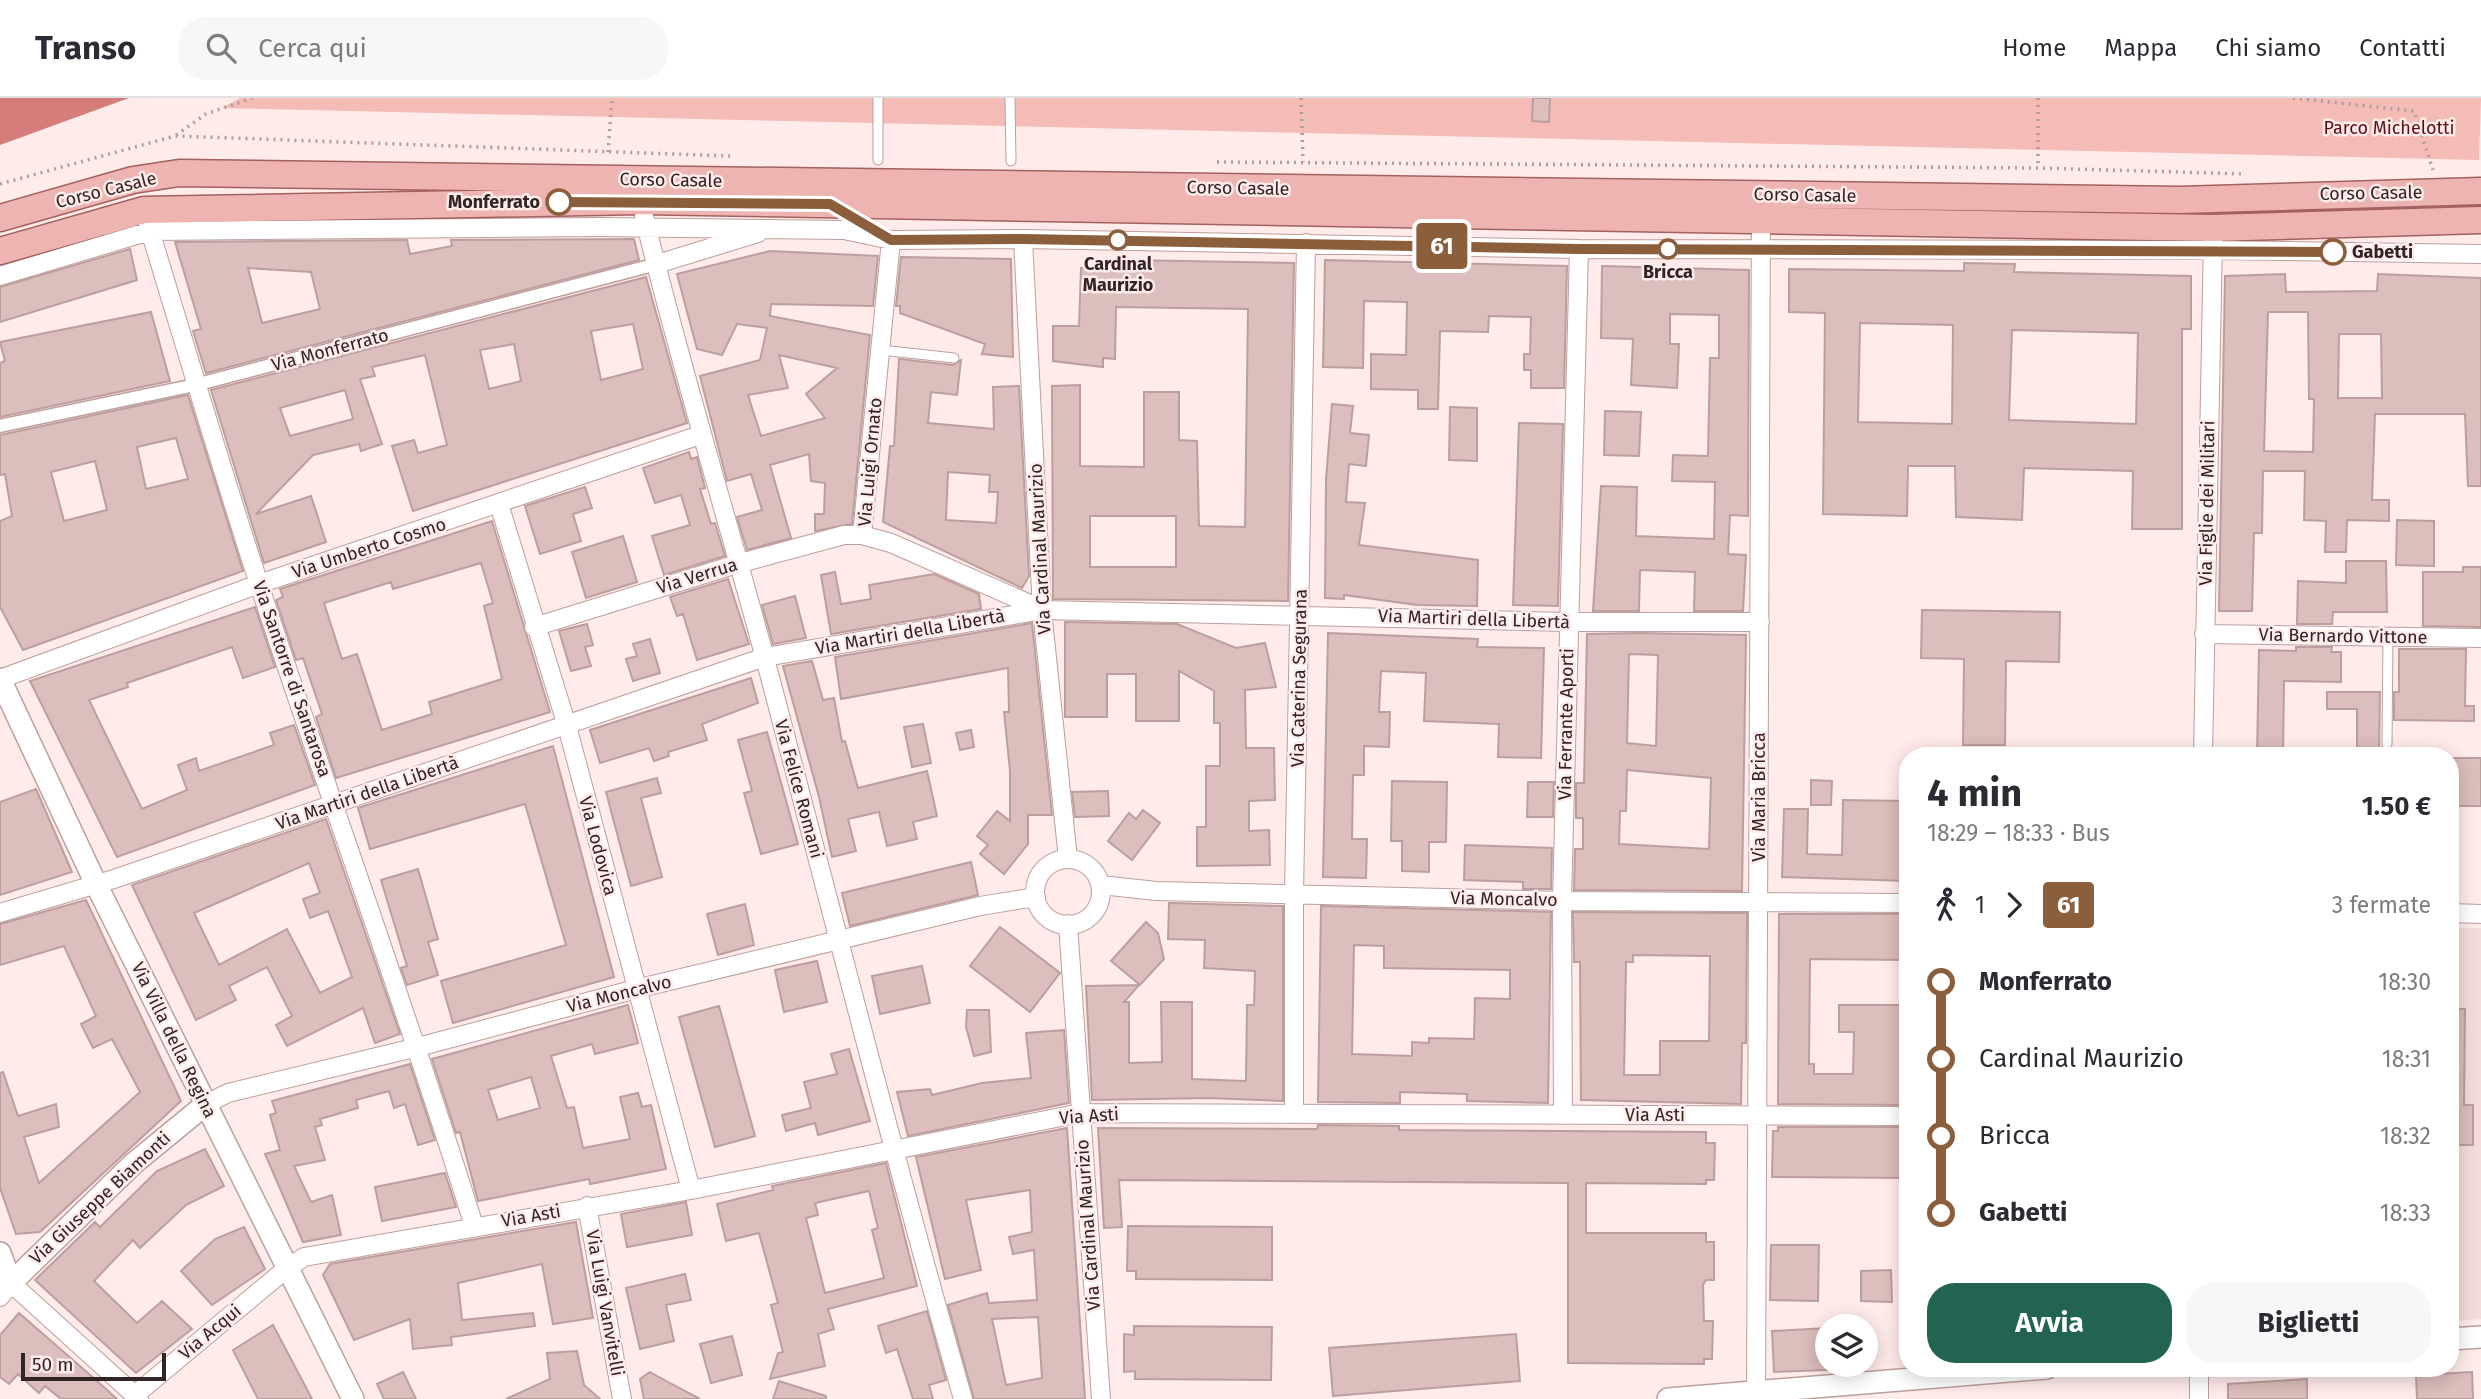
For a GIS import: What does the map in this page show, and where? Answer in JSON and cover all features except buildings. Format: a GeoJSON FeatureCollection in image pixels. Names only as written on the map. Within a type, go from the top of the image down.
{"type":"FeatureCollection","features":[{"type":"Feature","properties":{"kind":"main road","name":"Corso Casale"},"geometry":{"type":"LineString","coordinates":[[0,218],[133,180],[179,173],[638,190],[1761,207],[2213,239],[2481,220]]}},
{"type":"Feature","properties":{"kind":"main road","name":"Corso Casale"},"geometry":{"type":"LineString","coordinates":[[0,251],[147,221],[638,190],[830,204],[1761,207],[2180,200],[2481,191]]}},
{"type":"Feature","properties":{"kind":"street","name":"Via Felice Romani"},"geometry":{"type":"LineString","coordinates":[[638,190],[700,435],[765,657],[891,1149],[963,1399]]}},
{"type":"Feature","properties":{"kind":"street"},"geometry":{"type":"LineString","coordinates":[[830,204],[891,240]]}},
{"type":"Feature","properties":{"kind":"street","name":"Via Maria Bricca"},"geometry":{"type":"LineString","coordinates":[[1756,1395],[1761,207]]}},
{"type":"Feature","properties":{"kind":"street","name":"Corso Casale"},"geometry":{"type":"LineString","coordinates":[[0,276],[147,221],[774,228],[848,231],[891,240],[1023,239],[1579,249],[1762,249],[2213,239],[2481,254]]}},
{"type":"Feature","properties":{"kind":"street","name":"Via Santorre di Santarosa"},"geometry":{"type":"LineString","coordinates":[[147,221],[195,385],[259,584],[418,1047],[474,1226]]}},
{"type":"Feature","properties":{"kind":"street","name":"Corso Casale"},"geometry":{"type":"LineString","coordinates":[[657,264],[774,228]]}},
{"type":"Feature","properties":{"kind":"street","name":"Via Cardinal Maurizio"},"geometry":{"type":"LineString","coordinates":[[1023,239],[1042,610],[1068,859]]}},
{"type":"Feature","properties":{"kind":"street","name":"Via Figlie dei Militari"},"geometry":{"type":"LineString","coordinates":[[2203,747],[2213,239]]}},
{"type":"Feature","properties":{"kind":"street","name":"Via Luigi Ornato"},"geometry":{"type":"LineString","coordinates":[[891,240],[862,535],[891,542],[1042,610]]}},
{"type":"Feature","properties":{"kind":"street","name":"Via Caterina Segurana"},"geometry":{"type":"LineString","coordinates":[[1294,1114],[1294,894],[1306,243]]}},
{"type":"Feature","properties":{"kind":"street","name":"Via Ferrante Aporti"},"geometry":{"type":"LineString","coordinates":[[1563,1115],[1562,901],[1579,249]]}},
{"type":"Feature","properties":{"kind":"street","name":"Via Monferrato"},"geometry":{"type":"LineString","coordinates":[[0,426],[195,385],[657,264]]}},
{"type":"Feature","properties":{"kind":"street","name":"Via Umberto Cosmo"},"geometry":{"type":"LineString","coordinates":[[0,679],[259,584],[700,435]]}},
{"type":"Feature","properties":{"kind":"street","name":"Via Lodovica"},"geometry":{"type":"LineString","coordinates":[[499,504],[534,627],[567,726],[691,1190]]}},
{"type":"Feature","properties":{"kind":"street","name":"Via Verrua"},"geometry":{"type":"LineString","coordinates":[[534,627],[737,564],[844,535],[862,535]]}},
{"type":"Feature","properties":{"kind":"street","name":"Via Martiri della Libertà"},"geometry":{"type":"LineString","coordinates":[[0,913],[96,884],[765,657],[1042,610],[1568,622],[1760,622]]}},
{"type":"Feature","properties":{"kind":"street","name":"Via Bernardo Vittone"},"geometry":{"type":"LineString","coordinates":[[2204,634],[2481,638]]}},
{"type":"Feature","properties":{"kind":"street","name":"Via Villa della Regina"},"geometry":{"type":"LineString","coordinates":[[0,679],[96,884],[352,1399]]}},
{"type":"Feature","properties":{"kind":"street"},"geometry":{"type":"LineString","coordinates":[[1068,859],[1090,866],[1101,885],[1098,907],[1082,922],[1068,924],[1049,919],[1036,897],[1037,881],[1042,871],[1050,864],[1068,859]]}},
{"type":"Feature","properties":{"kind":"street","name":"Via Moncalvo"},"geometry":{"type":"LineString","coordinates":[[1101,885],[1156,891],[1562,901],[1899,903]]}},
{"type":"Feature","properties":{"kind":"street","name":"Via Moncalvo"},"geometry":{"type":"LineString","coordinates":[[206,1104],[228,1093],[418,1047],[636,989],[980,906],[1036,897]]}},
{"type":"Feature","properties":{"kind":"street"},"geometry":{"type":"LineString","coordinates":[[2459,913],[2481,914]]}},
{"type":"Feature","properties":{"kind":"street","name":"Via Cardinal Maurizio"},"geometry":{"type":"LineString","coordinates":[[1068,924],[1101,1399]]}},
{"type":"Feature","properties":{"kind":"street","name":"Via Giuseppe Biamonti"},"geometry":{"type":"LineString","coordinates":[[5,1290],[133,1164],[206,1104]]}},
{"type":"Feature","properties":{"kind":"street","name":"Via Asti"},"geometry":{"type":"LineString","coordinates":[[286,1269],[304,1257],[691,1190],[1081,1113],[1899,1116]]}},
{"type":"Feature","properties":{"kind":"street","name":"Via Luigi Vanvitelli"},"geometry":{"type":"LineString","coordinates":[[587,1206],[622,1399]]}},
{"type":"Feature","properties":{"kind":"street"},"geometry":{"type":"LineString","coordinates":[[0,1253],[5,1290],[137,1397]]}},
{"type":"Feature","properties":{"kind":"street","name":"Via Acqui"},"geometry":{"type":"LineString","coordinates":[[137,1397],[286,1269]]}},
{"type":"Feature","properties":{"kind":"street"},"geometry":{"type":"LineString","coordinates":[[2459,1338],[2481,1337]]}},
{"type":"Feature","properties":{"kind":"street"},"geometry":{"type":"LineString","coordinates":[[1668,1399],[1756,1395],[1950,1377]]}},
{"type":"Feature","properties":{"kind":"street"},"geometry":{"type":"LineString","coordinates":[[2199,1377],[2199,1399]]}},
{"type":"Feature","properties":{"kind":"lane"},"geometry":{"type":"LineString","coordinates":[[878,98],[878,160]]}},
{"type":"Feature","properties":{"kind":"lane"},"geometry":{"type":"LineString","coordinates":[[1010,98],[1011,161]]}},
{"type":"Feature","properties":{"kind":"lane"},"geometry":{"type":"LineString","coordinates":[[881,350],[954,358]]}},
{"type":"Feature","properties":{"kind":"lane"},"geometry":{"type":"LineString","coordinates":[[2387,744],[2388,637]]}},
{"type":"Feature","properties":{"kind":"path"},"geometry":{"type":"LineString","coordinates":[[174,136],[206,114],[252,98]]}},
{"type":"Feature","properties":{"kind":"path"},"geometry":{"type":"LineString","coordinates":[[608,152],[612,98]]}},
{"type":"Feature","properties":{"kind":"path"},"geometry":{"type":"LineString","coordinates":[[1301,98],[1303,163]]}},
{"type":"Feature","properties":{"kind":"path"},"geometry":{"type":"LineString","coordinates":[[2038,98],[2038,168]]}},
{"type":"Feature","properties":{"kind":"path"},"geometry":{"type":"LineString","coordinates":[[2293,98],[2414,110],[2436,179]]}},
{"type":"Feature","properties":{"kind":"path"},"geometry":{"type":"LineString","coordinates":[[0,184],[174,136],[732,156]]}},
{"type":"Feature","properties":{"kind":"path"},"geometry":{"type":"LineString","coordinates":[[1206,162],[2038,168],[2258,174]]}},
{"type":"Feature","properties":{"kind":"shaded area"},"geometry":{"type":"Polygon","coordinates":[[[0,98],[129,98],[0,145],[0,98]]]}},
{"type":"Feature","properties":{"kind":"shaded area"},"geometry":{"type":"Polygon","coordinates":[[[2459,928],[2481,928],[2481,1319],[2459,1320],[2459,928]]]}},
{"type":"Feature","properties":{"kind":"green space","name":"Parco Michelotti"},"geometry":{"type":"Polygon","coordinates":[[[240,98],[2481,98],[2479,160],[222,108],[240,98]]]}},
{"type":"Feature","properties":{"kind":"bus line","name":"61"},"geometry":{"type":"LineString","coordinates":[[559,202],[830,204],[891,240],[1023,239],[1579,249],[2333,252]]}},
{"type":"Feature","properties":{"kind":"place","name":"Monferrato"},"geometry":{"type":"Point","coordinates":[559,202]}},
{"type":"Feature","properties":{"kind":"place","name":"Cardinal Maurizio"},"geometry":{"type":"Point","coordinates":[1118,240]}},
{"type":"Feature","properties":{"kind":"place","name":"Bricca"},"geometry":{"type":"Point","coordinates":[1668,249]}},
{"type":"Feature","properties":{"kind":"place","name":"Gabetti"},"geometry":{"type":"Point","coordinates":[2333,252]}}]}
